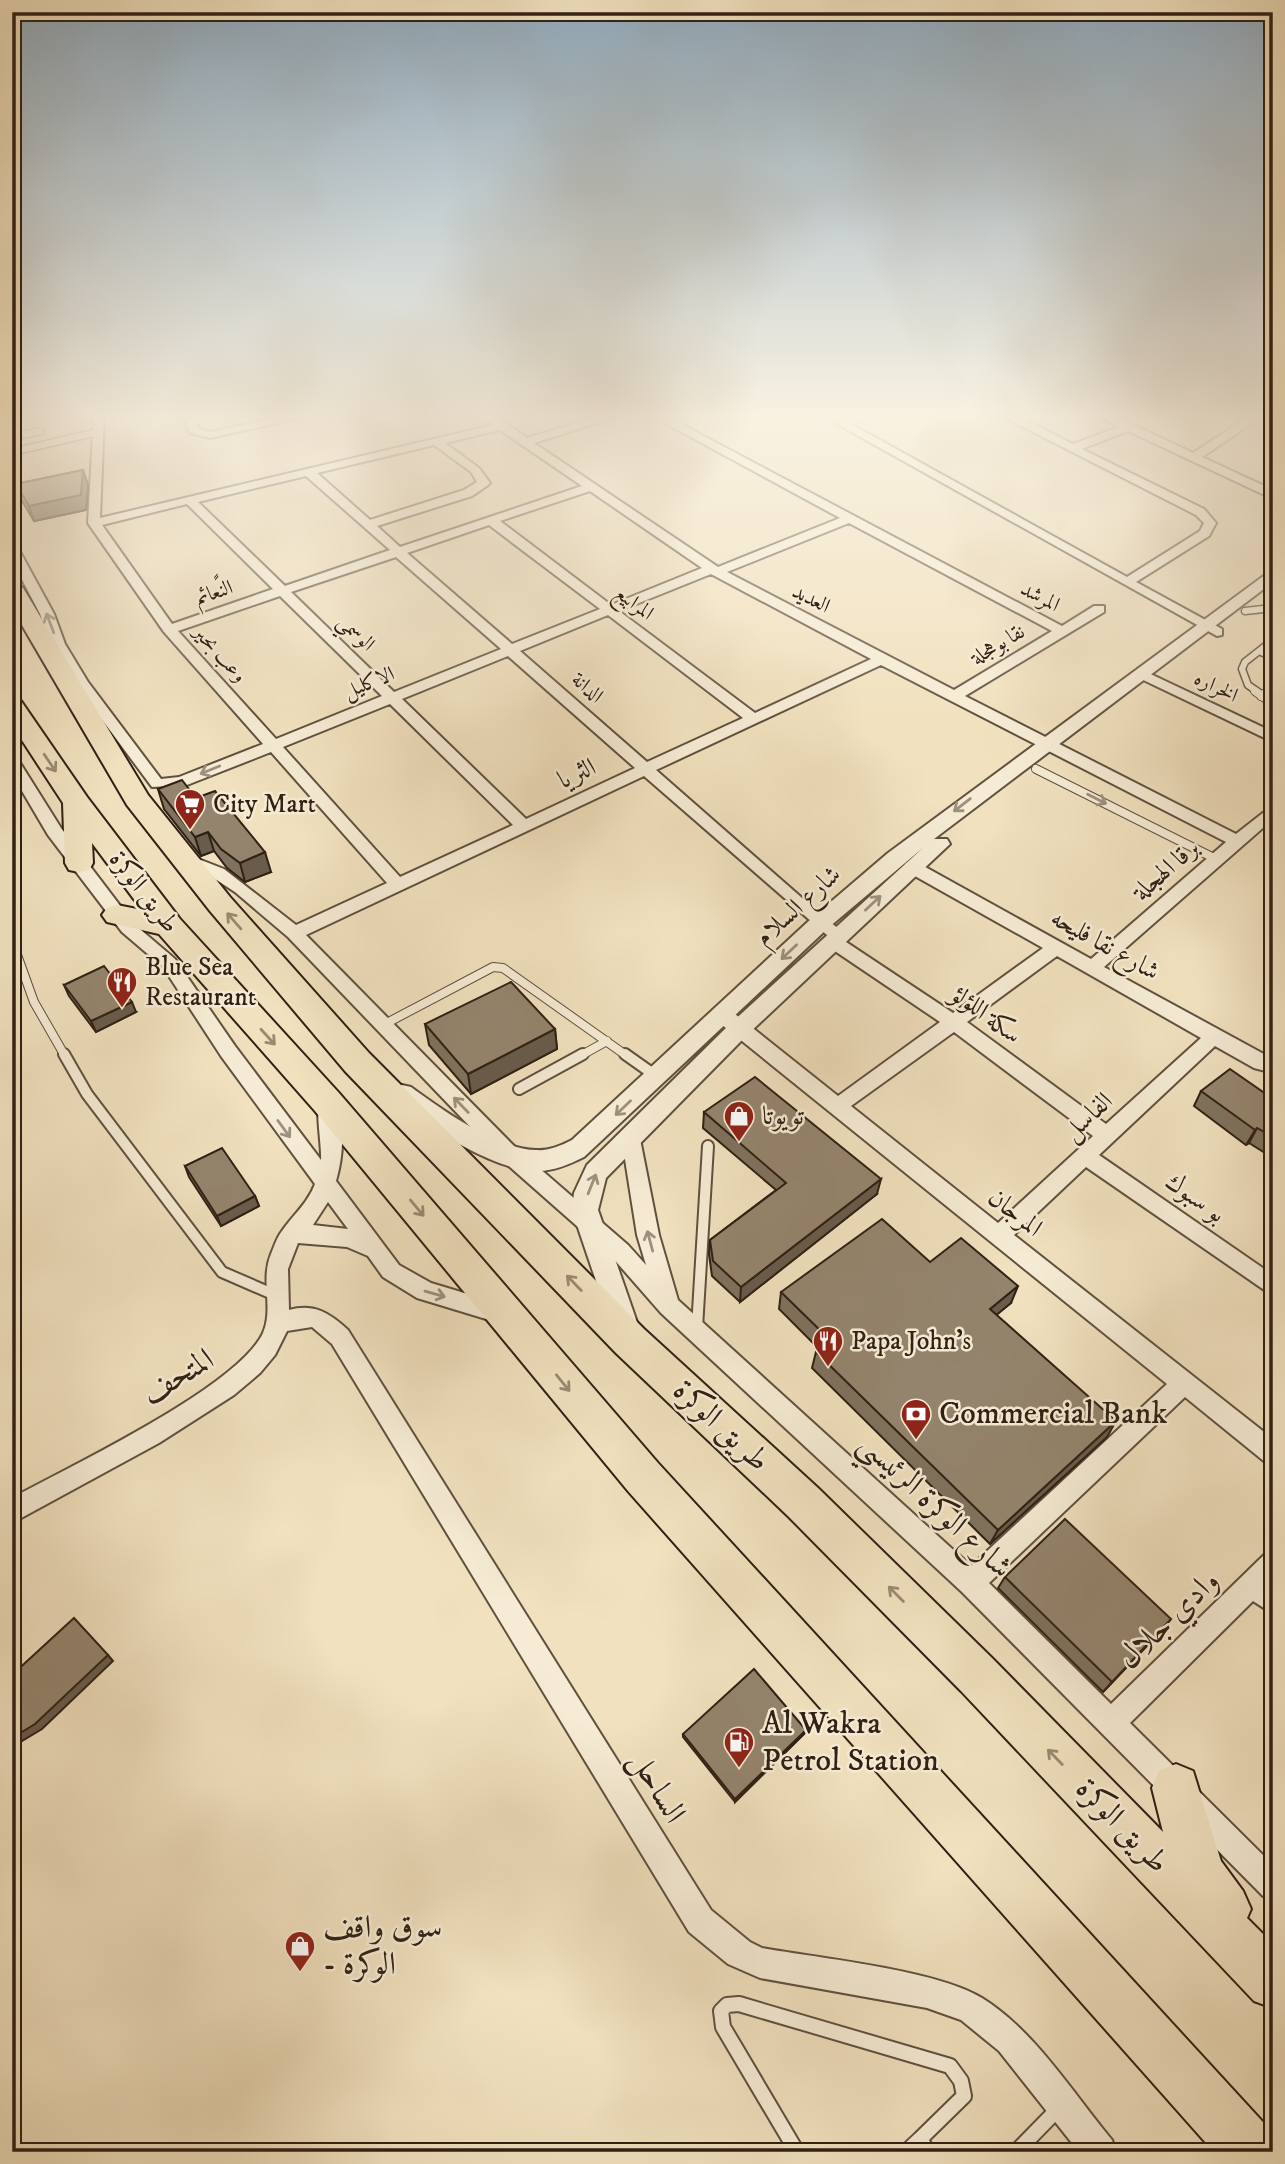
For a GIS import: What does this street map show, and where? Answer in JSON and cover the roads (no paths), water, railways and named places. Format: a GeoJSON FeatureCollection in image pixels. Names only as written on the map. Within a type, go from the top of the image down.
{"type":"FeatureCollection","features":[{"type":"Feature","properties":{"kind":"highway","name":"طريق الوكرة"},"geometry":{"type":"LineString","coordinates":[[12,588],[114,742],[137,799],[182,858],[357,1062],[630,1342],[803,1503],[967,1666],[1273,1982]]}},
{"type":"Feature","properties":{"kind":"highway","name":"طريق الوكرة"},"geometry":{"type":"LineString","coordinates":[[12,706],[77,803],[169,926],[327,1102],[643,1478],[1252,2152]]}},
{"type":"Feature","properties":{"kind":"highway"},"geometry":{"type":"LineString","coordinates":[[77,803],[79,863]]}},
{"type":"Feature","properties":{"kind":"highway"},"geometry":{"type":"LineString","coordinates":[[117,915],[169,926]]}},
{"type":"Feature","properties":{"kind":"highway"},"geometry":{"type":"LineString","coordinates":[[1176,1788],[1199,1874],[1218,1901],[1273,1963]]}},
{"type":"Feature","properties":{"kind":"street"},"geometry":{"type":"LineString","coordinates":[[94,516],[94,523],[123,516]]}},
{"type":"Feature","properties":{"kind":"street","name":"الوسمي"},"geometry":{"type":"LineString","coordinates":[[205,516],[524,826]]}},
{"type":"Feature","properties":{"kind":"street","name":"الدانة"},"geometry":{"type":"LineString","coordinates":[[358,516],[830,933]]}},
{"type":"Feature","properties":{"kind":"street"},"geometry":{"type":"LineString","coordinates":[[368,525],[396,516]]}},
{"type":"Feature","properties":{"kind":"street","name":"النًعائم"},"geometry":{"type":"LineString","coordinates":[[169,629],[502,516]]}},
{"type":"Feature","properties":{"kind":"street","name":"العديد"},"geometry":{"type":"LineString","coordinates":[[635,516],[715,570],[1237,841]]}},
{"type":"Feature","properties":{"kind":"street","name":"المرشد"},"geometry":{"type":"LineString","coordinates":[[847,516],[1062,631]]}},
{"type":"Feature","properties":{"kind":"street"},"geometry":{"type":"LineString","coordinates":[[1008,516],[1210,628]]}},
{"type":"Feature","properties":{"kind":"street"},"geometry":{"type":"LineString","coordinates":[[1127,582],[1205,533],[1210,523],[1204,516]]}},
{"type":"Feature","properties":{"kind":"street"},"geometry":{"type":"LineString","coordinates":[[715,570],[851,518]]}},
{"type":"Feature","properties":{"kind":"street","name":"المرابيع"},"geometry":{"type":"LineString","coordinates":[[490,520],[754,719]]}},
{"type":"Feature","properties":{"kind":"street","name":"وعب بحير"},"geometry":{"type":"LineString","coordinates":[[94,523],[169,629],[398,885]]}},
{"type":"Feature","properties":{"kind":"street","name":"الاكليل"},"geometry":{"type":"LineString","coordinates":[[12,548],[47,614],[58,644],[114,742],[157,784],[167,785],[715,570]]}},
{"type":"Feature","properties":{"kind":"street","name":"شارع السلام"},"geometry":{"type":"LineString","coordinates":[[830,933],[895,858],[1148,677],[1273,574]]}},
{"type":"Feature","properties":{"kind":"street","name":"شارع السلام"},"geometry":{"type":"LineString","coordinates":[[1210,628],[1245,611],[1273,590]]}},
{"type":"Feature","properties":{"kind":"street","name":"نقا بوهجلة"},"geometry":{"type":"LineString","coordinates":[[954,696],[1100,609]]}},
{"type":"Feature","properties":{"kind":"street","name":"الثريا"},"geometry":{"type":"LineString","coordinates":[[294,933],[882,659]]}},
{"type":"Feature","properties":{"kind":"street","name":"الخراره"},"geometry":{"type":"LineString","coordinates":[[1148,677],[1272,737]]}},
{"type":"Feature","properties":{"kind":"street","name":"شارع السلام"},"geometry":{"type":"LineString","coordinates":[[357,1062],[420,1108],[509,1154],[528,1160],[547,1160],[581,1147],[656,1076],[730,1023],[830,933],[1036,769],[1053,747]]}},
{"type":"Feature","properties":{"kind":"street","name":"طريق الوكرة"},"geometry":{"type":"LineString","coordinates":[[12,761],[33,798],[117,915],[169,963],[325,1186],[390,1271],[412,1286],[484,1307],[512,1320]]}},
{"type":"Feature","properties":{"kind":"street","name":"برقا الهجلة"},"geometry":{"type":"LineString","coordinates":[[1092,968],[1237,841],[1269,817]]}},
{"type":"Feature","properties":{"kind":"street","name":"طريق الوكرة"},"geometry":{"type":"LineString","coordinates":[[182,858],[218,873],[241,888],[294,933],[509,1154],[620,1251],[669,1306]]}},
{"type":"Feature","properties":{"kind":"street","name":"شارع نقا فليحه"},"geometry":{"type":"LineString","coordinates":[[912,867],[1213,1037],[1261,1063],[1273,1066]]}},
{"type":"Feature","properties":{"kind":"street","name":"سكة اللؤلؤ"},"geometry":{"type":"LineString","coordinates":[[830,933],[1107,1135]]}},
{"type":"Feature","properties":{"kind":"street"},"geometry":{"type":"LineString","coordinates":[[836,1107],[1056,948]]}},
{"type":"Feature","properties":{"kind":"street","name":"شارع السلام"},"geometry":{"type":"LineString","coordinates":[[630,1342],[585,1210],[587,1193],[596,1172],[730,1023]]}},
{"type":"Feature","properties":{"kind":"street","name":"المرجان"},"geometry":{"type":"LineString","coordinates":[[730,1023],[1273,1454]]}},
{"type":"Feature","properties":{"kind":"street","name":"الفاسل"},"geometry":{"type":"LineString","coordinates":[[999,1235],[1213,1037]]}},
{"type":"Feature","properties":{"kind":"street"},"geometry":{"type":"LineString","coordinates":[[278,1324],[275,1266],[290,1236],[311,1212],[325,1186],[332,1142],[327,1102]]}},
{"type":"Feature","properties":{"kind":"street"},"geometry":{"type":"LineString","coordinates":[[631,1135],[648,1235],[669,1306]]}},
{"type":"Feature","properties":{"kind":"street","name":"بو سبوك"},"geometry":{"type":"LineString","coordinates":[[1085,1156],[1273,1287]]}},
{"type":"Feature","properties":{"kind":"street"},"geometry":{"type":"LineString","coordinates":[[290,1236],[328,1233],[362,1243],[376,1252]]}},
{"type":"Feature","properties":{"kind":"street","name":"شارع الوكرة الرئيسي"},"geometry":{"type":"LineString","coordinates":[[669,1306],[971,1583],[1273,1886]]}},
{"type":"Feature","properties":{"kind":"street","name":"الساحل"},"geometry":{"type":"LineString","coordinates":[[278,1324],[300,1316],[322,1318],[340,1337],[685,1900],[718,1939],[761,1963],[927,1993],[970,2008],[1010,2040],[1100,2152]]}},
{"type":"Feature","properties":{"kind":"street","name":"المتحف"},"geometry":{"type":"LineString","coordinates":[[12,1511],[176,1418],[243,1376],[265,1352],[278,1324]]}},
{"type":"Feature","properties":{"kind":"street"},"geometry":{"type":"LineString","coordinates":[[971,1583],[1184,1384]]}},
{"type":"Feature","properties":{"kind":"street","name":"وادي جلال"},"geometry":{"type":"LineString","coordinates":[[1111,1723],[1263,1592],[1273,1564]]}},
{"type":"Feature","properties":{"kind":"lane"},"geometry":{"type":"LineString","coordinates":[[1245,611],[1273,608]]}},
{"type":"Feature","properties":{"kind":"lane"},"geometry":{"type":"LineString","coordinates":[[1273,640],[1242,669],[1248,685],[1273,704]]}},
{"type":"Feature","properties":{"kind":"lane"},"geometry":{"type":"LineString","coordinates":[[1259,651],[1273,657]]}},
{"type":"Feature","properties":{"kind":"lane"},"geometry":{"type":"LineString","coordinates":[[1261,696],[1273,687]]}},
{"type":"Feature","properties":{"kind":"lane"},"geometry":{"type":"LineString","coordinates":[[1036,769],[1216,859]]}},
{"type":"Feature","properties":{"kind":"lane"},"geometry":{"type":"LineString","coordinates":[[12,941],[34,1002],[87,1094],[222,1272],[275,1295]]}},
{"type":"Feature","properties":{"kind":"lane"},"geometry":{"type":"LineString","coordinates":[[383,1024],[494,967],[514,973],[656,1076]]}},
{"type":"Feature","properties":{"kind":"lane"},"geometry":{"type":"LineString","coordinates":[[519,1088],[607,1041]]}},
{"type":"Feature","properties":{"kind":"lane"},"geometry":{"type":"LineString","coordinates":[[697,1332],[708,1146]]}},
{"type":"Feature","properties":{"kind":"lane"},"geometry":{"type":"LineString","coordinates":[[797,2152],[723,2027],[721,2011],[727,2005],[739,2004],[950,2066],[961,2081],[964,2096],[924,2145],[906,2152]]}},
{"type":"Feature","properties":{"kind":"lane"},"geometry":{"type":"LineString","coordinates":[[1016,2152],[1063,2103]]}},
{"type":"Feature","properties":{"kind":"place","name":"City Mart"},"geometry":{"type":"Point","coordinates":[190,831]}},
{"type":"Feature","properties":{"kind":"place","name":"Blue Sea Restaurant"},"geometry":{"type":"Point","coordinates":[122,1009]}},
{"type":"Feature","properties":{"kind":"place","name":"تويوتا"},"geometry":{"type":"Point","coordinates":[739,1143]}},
{"type":"Feature","properties":{"kind":"place","name":"Papa John's"},"geometry":{"type":"Point","coordinates":[828,1368]}},
{"type":"Feature","properties":{"kind":"place","name":"Commercial Bank"},"geometry":{"type":"Point","coordinates":[916,1441]}},
{"type":"Feature","properties":{"kind":"place","name":"Al Wakra Petrol Station"},"geometry":{"type":"Point","coordinates":[739,1769]}},
{"type":"Feature","properties":{"kind":"place","name":"سوق واقف - الوكرة"},"geometry":{"type":"Point","coordinates":[300,1973]}}]}
